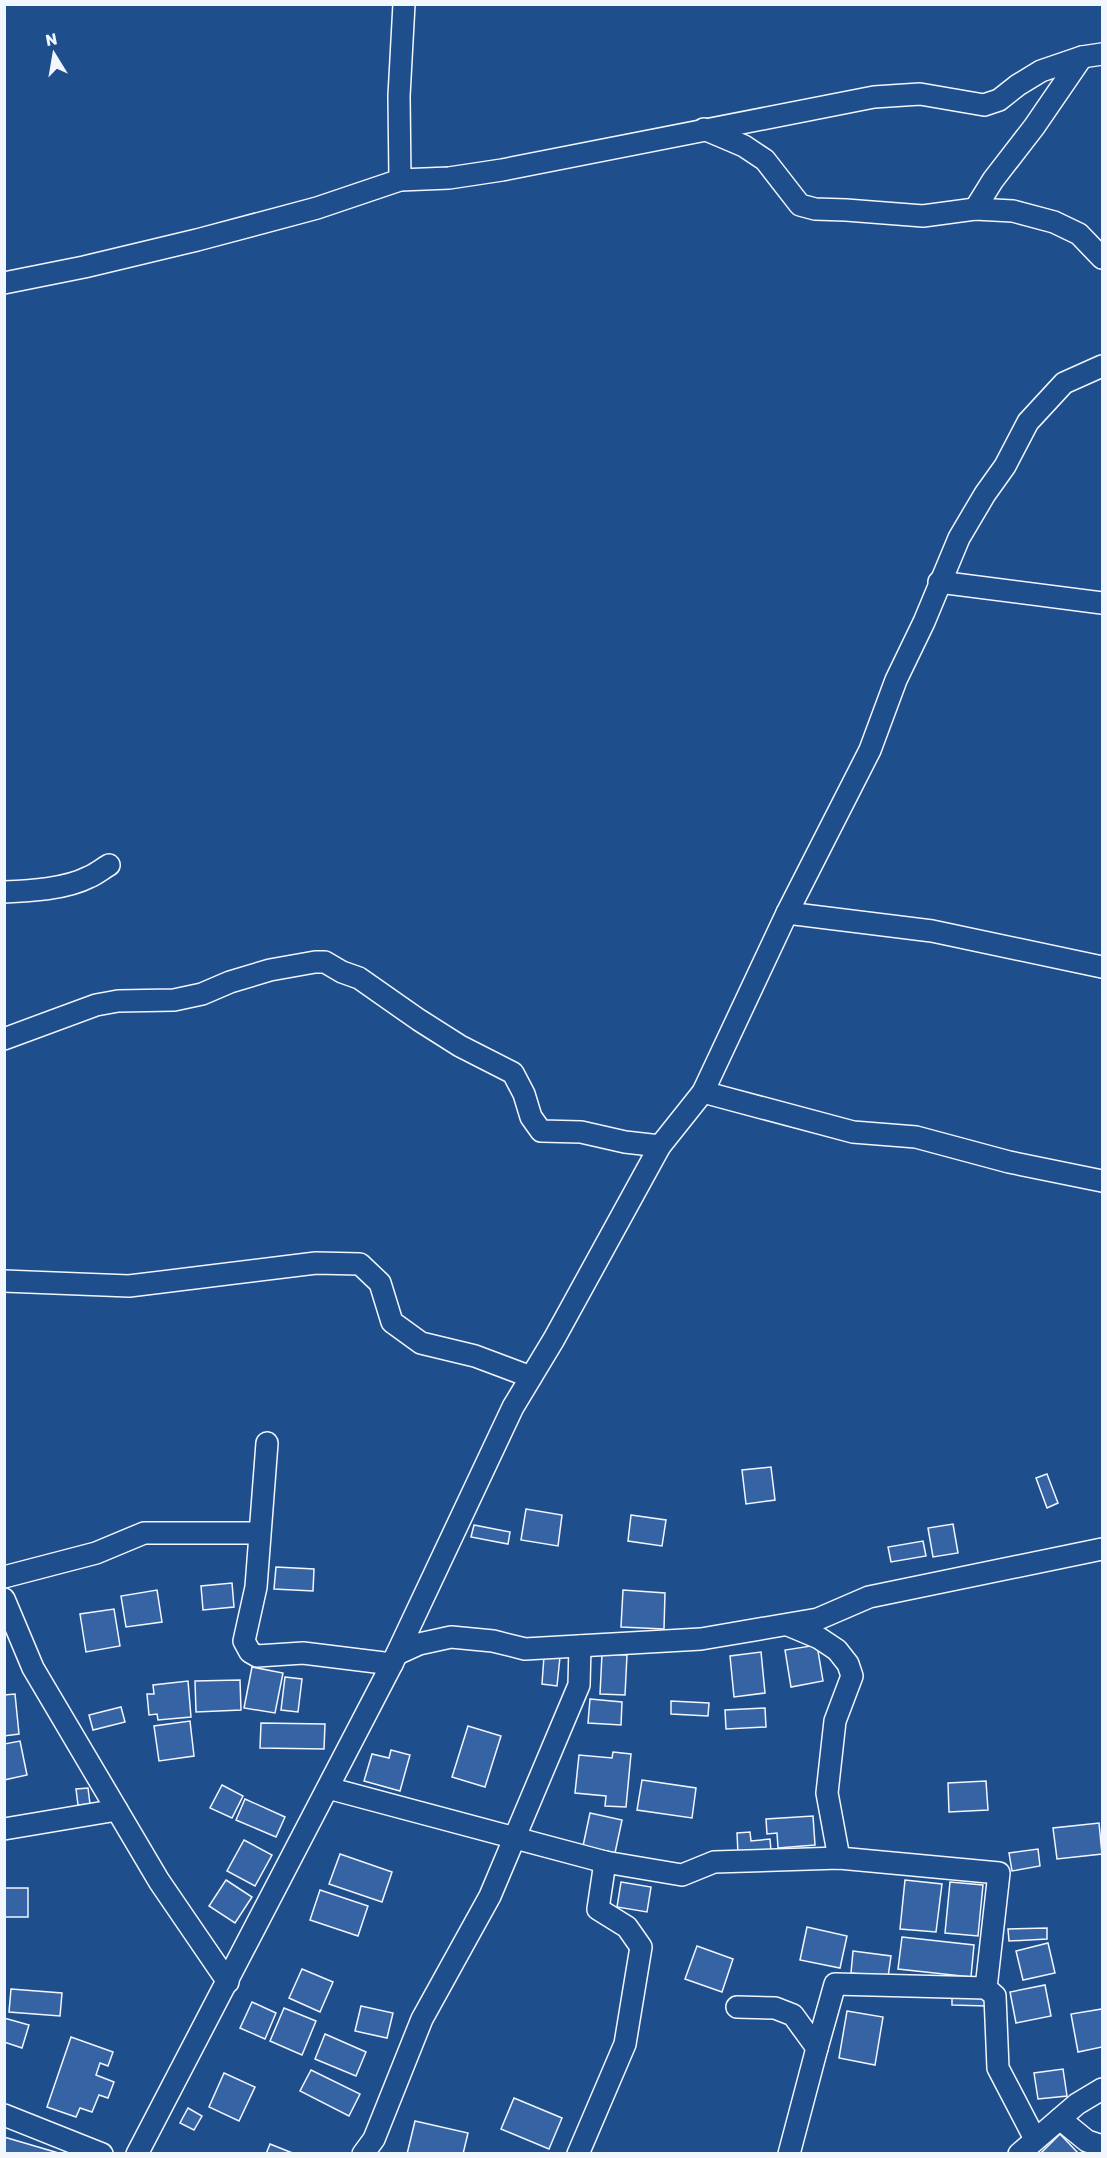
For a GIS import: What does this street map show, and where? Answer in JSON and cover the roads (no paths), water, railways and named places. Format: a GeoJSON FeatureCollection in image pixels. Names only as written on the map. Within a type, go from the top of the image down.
{"type":"FeatureCollection","features":[{"type":"Feature","properties":{"kind":"street"},"geometry":{"type":"LineString","coordinates":[[400,180],[399,96],[404,4]]}},
{"type":"Feature","properties":{"kind":"street"},"geometry":{"type":"LineString","coordinates":[[4,283],[197,240],[317,208],[400,180],[449,178],[491,172],[874,97],[920,94],[984,105],[999,100],[1041,71],[1092,56]]}},
{"type":"Feature","properties":{"kind":"street"},"geometry":{"type":"LineString","coordinates":[[975,209],[993,180],[1092,56]]}},
{"type":"Feature","properties":{"kind":"street"},"geometry":{"type":"LineString","coordinates":[[704,129],[744,146],[765,160],[800,205],[814,209],[923,216],[975,209],[1013,211],[1054,222],[1079,234],[1102,258]]}},
{"type":"Feature","properties":{"kind":"street"},"geometry":{"type":"LineString","coordinates":[[137,2154],[395,1659],[513,1407],[660,1146],[703,1092],[787,913],[870,750],[896,680],[924,622],[959,538],[1005,466],[1028,422],[1064,383],[1102,366]]}},
{"type":"Feature","properties":{"kind":"street"},"geometry":{"type":"LineString","coordinates":[[939,582],[1102,603]]}},
{"type":"Feature","properties":{"kind":"street"},"geometry":{"type":"LineString","coordinates":[[4,892],[31,891],[60,886],[87,878],[109,865]]}},
{"type":"Feature","properties":{"kind":"street"},"geometry":{"type":"LineString","coordinates":[[787,913],[932,931],[1102,967]]}},
{"type":"Feature","properties":{"kind":"street"},"geometry":{"type":"LineString","coordinates":[[4,1039],[79,1009],[118,1001],[174,1000],[202,994],[230,982],[270,970],[325,962],[342,972],[359,978],[460,1046],[513,1073],[524,1094],[531,1117],[541,1131],[581,1132],[625,1142],[660,1146]]}},
{"type":"Feature","properties":{"kind":"street"},"geometry":{"type":"LineString","coordinates":[[703,1092],[853,1132],[916,1137],[1009,1162],[1102,1181]]}},
{"type":"Feature","properties":{"kind":"street"},"geometry":{"type":"LineString","coordinates":[[4,1281],[129,1286],[316,1263],[360,1264],[380,1283],[392,1322],[421,1343],[475,1356],[531,1377]]}},
{"type":"Feature","properties":{"kind":"street"},"geometry":{"type":"LineString","coordinates":[[267,1443],[256,1587],[244,1641],[250,1652],[257,1656],[303,1653],[395,1659],[419,1644],[451,1637],[493,1641],[525,1649],[701,1639],[818,1620],[869,1597],[1102,1550]]}},
{"type":"Feature","properties":{"kind":"street"},"geometry":{"type":"LineString","coordinates":[[4,1577],[96,1553],[144,1533],[259,1533]]}},
{"type":"Feature","properties":{"kind":"street"},"geometry":{"type":"LineString","coordinates":[[4,1599],[33,1668],[159,1881],[228,1982]]}},
{"type":"Feature","properties":{"kind":"street"},"geometry":{"type":"LineString","coordinates":[[837,1650],[844,1609]]}},
{"type":"Feature","properties":{"kind":"street"},"geometry":{"type":"LineString","coordinates":[[788,1625],[819,1638],[837,1650],[848,1664],[852,1676],[835,1721],[827,1793],[839,1858]]}},
{"type":"Feature","properties":{"kind":"street"},"geometry":{"type":"LineString","coordinates":[[363,2154],[374,2139],[422,2019],[490,1896],[579,1685],[580,1646]]}},
{"type":"Feature","properties":{"kind":"street"},"geometry":{"type":"LineString","coordinates":[[328,1788],[605,1862],[682,1875],[714,1862],[839,1858],[999,1873],[986,1988]]}},
{"type":"Feature","properties":{"kind":"street"},"geometry":{"type":"LineString","coordinates":[[4,1829],[117,1810]]}},
{"type":"Feature","properties":{"kind":"street"},"geometry":{"type":"LineString","coordinates":[[578,2154],[625,2044],[641,1947],[627,1927],[598,1909],[605,1862]]}},
{"type":"Feature","properties":{"kind":"street"},"geometry":{"type":"LineString","coordinates":[[789,2154],[835,1984],[986,1988],[995,1996],[998,2068],[1035,2139]]}},
{"type":"Feature","properties":{"kind":"street"},"geometry":{"type":"LineString","coordinates":[[737,2007],[775,2008],[794,2015],[817,2048]]}},
{"type":"Feature","properties":{"kind":"street"},"geometry":{"type":"LineString","coordinates":[[1019,2154],[1077,2104],[1102,2089]]}},
{"type":"Feature","properties":{"kind":"street"},"geometry":{"type":"LineString","coordinates":[[4,2115],[102,2154]]}},
{"type":"Feature","properties":{"kind":"street"},"geometry":{"type":"LineString","coordinates":[[1060,2119],[1087,2141],[1102,2146]]}}]}
